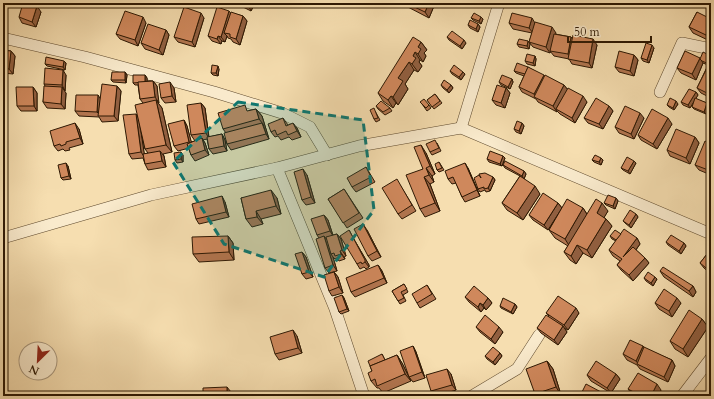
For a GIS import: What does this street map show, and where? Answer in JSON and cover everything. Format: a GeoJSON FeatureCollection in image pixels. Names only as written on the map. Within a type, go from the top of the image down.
{"type":"FeatureCollection","features":[{"type":"Feature","properties":{"kind":"street"},"geometry":{"type":"LineString","coordinates":[[461,128],[496,4]]}},
{"type":"Feature","properties":{"kind":"street"},"geometry":{"type":"LineString","coordinates":[[3,38],[85,57],[214,92],[282,113],[310,127],[327,155]]}},
{"type":"Feature","properties":{"kind":"street"},"geometry":{"type":"LineString","coordinates":[[660,92],[682,43],[711,49]]}},
{"type":"Feature","properties":{"kind":"street"},"geometry":{"type":"LineString","coordinates":[[3,238],[151,195],[277,168],[358,146],[461,128],[711,234]]}},
{"type":"Feature","properties":{"kind":"street"},"geometry":{"type":"LineString","coordinates":[[277,168],[335,309],[364,396]]}},
{"type":"Feature","properties":{"kind":"street"},"geometry":{"type":"LineString","coordinates":[[472,396],[517,369],[539,335]]}},
{"type":"Feature","properties":{"kind":"street"},"geometry":{"type":"LineString","coordinates":[[682,396],[711,358]]}},
{"type":"Feature","properties":{"kind":"highlighted area"},"geometry":{"type":"Polygon","coordinates":[[[238,102],[363,120],[374,210],[324,277],[224,244],[173,162],[238,102]]]}},
{"type":"Feature","properties":{"kind":"building"},"geometry":{"type":"Polygon","coordinates":[[[23,3],[37,6],[32,22],[19,17],[23,3]]]}},
{"type":"Feature","properties":{"kind":"building"},"geometry":{"type":"Polygon","coordinates":[[[406,3],[429,3],[425,12],[406,3]]]}},
{"type":"Feature","properties":{"kind":"building"},"geometry":{"type":"Polygon","coordinates":[[[184,7],[201,13],[192,42],[174,37],[184,7]]]}},
{"type":"Feature","properties":{"kind":"building"},"geometry":{"type":"Polygon","coordinates":[[[217,7],[229,11],[221,37],[218,36],[217,39],[208,36],[217,7]]]}},
{"type":"Feature","properties":{"kind":"building"},"geometry":{"type":"Polygon","coordinates":[[[125,11],[143,17],[135,40],[116,34],[125,11]]]}},
{"type":"Feature","properties":{"kind":"building"},"geometry":{"type":"Polygon","coordinates":[[[231,12],[243,16],[236,39],[230,37],[230,34],[224,33],[231,12]]]}},
{"type":"Feature","properties":{"kind":"building"},"geometry":{"type":"Polygon","coordinates":[[[697,12],[711,19],[711,25],[706,35],[689,27],[697,12]]]}},
{"type":"Feature","properties":{"kind":"building"},"geometry":{"type":"Polygon","coordinates":[[[474,13],[481,17],[479,21],[471,18],[474,13]]]}},
{"type":"Feature","properties":{"kind":"building"},"geometry":{"type":"Polygon","coordinates":[[[512,13],[532,18],[529,28],[509,23],[512,13]]]}},
{"type":"Feature","properties":{"kind":"building"},"geometry":{"type":"Polygon","coordinates":[[[470,20],[478,24],[476,29],[468,25],[470,20]]]}},
{"type":"Feature","properties":{"kind":"building"},"geometry":{"type":"Polygon","coordinates":[[[535,22],[552,27],[546,47],[529,42],[535,22]]]}},
{"type":"Feature","properties":{"kind":"building"},"geometry":{"type":"Polygon","coordinates":[[[148,24],[166,30],[159,50],[141,43],[148,24]]]}},
{"type":"Feature","properties":{"kind":"building"},"geometry":{"type":"Polygon","coordinates":[[[452,31],[464,40],[460,46],[447,37],[452,31]]]}},
{"type":"Feature","properties":{"kind":"building"},"geometry":{"type":"Polygon","coordinates":[[[554,34],[571,37],[568,54],[550,51],[554,34]]]}},
{"type":"Feature","properties":{"kind":"building"},"geometry":{"type":"Polygon","coordinates":[[[573,35],[593,39],[589,63],[568,59],[573,35]]]}},
{"type":"Feature","properties":{"kind":"building"},"geometry":{"type":"Polygon","coordinates":[[[413,37],[421,42],[418,47],[421,49],[418,54],[415,52],[413,56],[416,58],[412,64],[409,62],[398,78],[403,81],[393,97],[391,96],[388,100],[378,93],[413,37]]]}},
{"type":"Feature","properties":{"kind":"building"},"geometry":{"type":"Polygon","coordinates":[[[519,39],[528,41],[527,46],[517,44],[519,39]]]}},
{"type":"Feature","properties":{"kind":"building"},"geometry":{"type":"Polygon","coordinates":[[[646,43],[652,45],[647,60],[641,58],[646,43]]]}},
{"type":"Feature","properties":{"kind":"building"},"geometry":{"type":"Polygon","coordinates":[[[3,50],[11,51],[9,69],[3,68],[3,50]]]}},
{"type":"Feature","properties":{"kind":"building"},"geometry":{"type":"Polygon","coordinates":[[[619,51],[634,55],[630,71],[615,67],[619,51]]]}},
{"type":"Feature","properties":{"kind":"building"},"geometry":{"type":"Polygon","coordinates":[[[685,51],[700,58],[692,74],[677,68],[685,51]]]}},
{"type":"Feature","properties":{"kind":"building"},"geometry":{"type":"Polygon","coordinates":[[[703,52],[711,56],[711,62],[709,64],[700,59],[703,52]]]}},
{"type":"Feature","properties":{"kind":"building"},"geometry":{"type":"Polygon","coordinates":[[[527,54],[535,56],[533,63],[525,61],[527,54]]]}},
{"type":"Feature","properties":{"kind":"building"},"geometry":{"type":"Polygon","coordinates":[[[46,57],[64,61],[63,67],[45,64],[46,57]]]}},
{"type":"Feature","properties":{"kind":"building"},"geometry":{"type":"Polygon","coordinates":[[[711,62],[711,95],[697,88],[711,62]]]}},
{"type":"Feature","properties":{"kind":"building"},"geometry":{"type":"Polygon","coordinates":[[[517,63],[528,67],[525,74],[514,71],[517,63]]]}},
{"type":"Feature","properties":{"kind":"building"},"geometry":{"type":"Polygon","coordinates":[[[212,65],[218,66],[216,73],[211,73],[212,65]]]}},
{"type":"Feature","properties":{"kind":"building"},"geometry":{"type":"Polygon","coordinates":[[[454,65],[463,72],[459,77],[450,71],[454,65]]]}},
{"type":"Feature","properties":{"kind":"building"},"geometry":{"type":"Polygon","coordinates":[[[528,67],[544,75],[534,94],[519,87],[528,67]]]}},
{"type":"Feature","properties":{"kind":"building"},"geometry":{"type":"Polygon","coordinates":[[[45,68],[63,70],[62,85],[44,84],[45,68]]]}},
{"type":"Feature","properties":{"kind":"building"},"geometry":{"type":"Polygon","coordinates":[[[112,72],[125,72],[125,80],[111,80],[112,72]]]}},
{"type":"Feature","properties":{"kind":"building"},"geometry":{"type":"Polygon","coordinates":[[[133,75],[145,75],[145,82],[133,83],[133,75]]]}},
{"type":"Feature","properties":{"kind":"building"},"geometry":{"type":"Polygon","coordinates":[[[502,75],[512,79],[508,87],[499,82],[502,75]]]}},
{"type":"Feature","properties":{"kind":"building"},"geometry":{"type":"Polygon","coordinates":[[[545,75],[564,85],[553,106],[534,97],[545,75]]]}},
{"type":"Feature","properties":{"kind":"building"},"geometry":{"type":"Polygon","coordinates":[[[444,80],[451,85],[447,90],[441,85],[444,80]]]}},
{"type":"Feature","properties":{"kind":"building"},"geometry":{"type":"Polygon","coordinates":[[[153,81],[155,97],[140,99],[138,82],[153,81]]]}},
{"type":"Feature","properties":{"kind":"building"},"geometry":{"type":"Polygon","coordinates":[[[170,82],[172,96],[161,98],[159,84],[170,82]]]}},
{"type":"Feature","properties":{"kind":"building"},"geometry":{"type":"Polygon","coordinates":[[[102,84],[117,86],[114,116],[98,116],[102,84]]]}},
{"type":"Feature","properties":{"kind":"building"},"geometry":{"type":"Polygon","coordinates":[[[497,85],[506,88],[501,103],[492,100],[497,85]]]}},
{"type":"Feature","properties":{"kind":"building"},"geometry":{"type":"Polygon","coordinates":[[[44,86],[62,87],[61,104],[43,102],[44,86]]]}},
{"type":"Feature","properties":{"kind":"building"},"geometry":{"type":"Polygon","coordinates":[[[16,87],[33,87],[34,106],[17,106],[16,87]]]}},
{"type":"Feature","properties":{"kind":"building"},"geometry":{"type":"Polygon","coordinates":[[[568,88],[583,96],[572,118],[556,109],[568,88]]]}},
{"type":"Feature","properties":{"kind":"building"},"geometry":{"type":"Polygon","coordinates":[[[689,89],[696,92],[688,105],[681,102],[689,89]]]}},
{"type":"Feature","properties":{"kind":"building"},"geometry":{"type":"Polygon","coordinates":[[[435,94],[440,101],[432,107],[427,100],[435,94]]]}},
{"type":"Feature","properties":{"kind":"building"},"geometry":{"type":"Polygon","coordinates":[[[76,95],[98,95],[97,112],[75,111],[76,95]]]}},
{"type":"Feature","properties":{"kind":"building"},"geometry":{"type":"Polygon","coordinates":[[[596,98],[609,106],[599,124],[584,118],[596,98]]]}},
{"type":"Feature","properties":{"kind":"building"},"geometry":{"type":"Polygon","coordinates":[[[670,98],[676,101],[673,108],[667,105],[670,98]]]}},
{"type":"Feature","properties":{"kind":"building"},"geometry":{"type":"Polygon","coordinates":[[[695,98],[707,103],[704,112],[692,107],[695,98]]]}},
{"type":"Feature","properties":{"kind":"building"},"geometry":{"type":"Polygon","coordinates":[[[424,99],[429,105],[426,108],[420,102],[424,99]]]}},
{"type":"Feature","properties":{"kind":"building"},"geometry":{"type":"Polygon","coordinates":[[[156,100],[166,145],[145,149],[135,105],[156,100]]]}},
{"type":"Feature","properties":{"kind":"building"},"geometry":{"type":"Polygon","coordinates":[[[381,101],[390,108],[383,112],[376,106],[381,101]]]}},
{"type":"Feature","properties":{"kind":"building"},"geometry":{"type":"Polygon","coordinates":[[[201,103],[206,133],[191,135],[187,105],[201,103]]]}},
{"type":"Feature","properties":{"kind":"building"},"geometry":{"type":"Polygon","coordinates":[[[245,105],[247,111],[256,109],[259,119],[223,129],[218,113],[245,105]]]}},
{"type":"Feature","properties":{"kind":"building"},"geometry":{"type":"Polygon","coordinates":[[[625,106],[640,113],[631,134],[615,127],[625,106]]]}},
{"type":"Feature","properties":{"kind":"building"},"geometry":{"type":"Polygon","coordinates":[[[374,108],[378,118],[374,119],[370,110],[374,108]]]}},
{"type":"Feature","properties":{"kind":"building"},"geometry":{"type":"Polygon","coordinates":[[[652,109],[668,118],[653,144],[638,135],[652,109]]]}},
{"type":"Feature","properties":{"kind":"building"},"geometry":{"type":"Polygon","coordinates":[[[136,114],[141,152],[129,154],[123,115],[136,114]]]}},
{"type":"Feature","properties":{"kind":"building"},"geometry":{"type":"Polygon","coordinates":[[[283,118],[286,126],[293,123],[297,131],[288,135],[286,131],[277,135],[275,130],[271,132],[268,124],[283,118]]]}},
{"type":"Feature","properties":{"kind":"building"},"geometry":{"type":"Polygon","coordinates":[[[184,120],[189,142],[174,146],[168,124],[184,120]]]}},
{"type":"Feature","properties":{"kind":"building"},"geometry":{"type":"Polygon","coordinates":[[[517,121],[522,123],[519,131],[514,129],[517,121]]]}},
{"type":"Feature","properties":{"kind":"building"},"geometry":{"type":"Polygon","coordinates":[[[75,123],[80,138],[66,142],[66,144],[61,146],[60,144],[54,146],[50,131],[75,123]]]}},
{"type":"Feature","properties":{"kind":"building"},"geometry":{"type":"Polygon","coordinates":[[[262,123],[266,134],[227,144],[224,133],[262,123]]]}},
{"type":"Feature","properties":{"kind":"building"},"geometry":{"type":"Polygon","coordinates":[[[676,129],[695,137],[686,158],[667,150],[676,129]]]}},
{"type":"Feature","properties":{"kind":"building"},"geometry":{"type":"Polygon","coordinates":[[[222,134],[224,146],[209,149],[207,137],[222,134]]]}},
{"type":"Feature","properties":{"kind":"building"},"geometry":{"type":"Polygon","coordinates":[[[202,138],[205,150],[191,155],[187,144],[202,138]]]}},
{"type":"Feature","properties":{"kind":"building"},"geometry":{"type":"Polygon","coordinates":[[[435,140],[439,148],[430,152],[426,144],[435,140]]]}},
{"type":"Feature","properties":{"kind":"building"},"geometry":{"type":"Polygon","coordinates":[[[705,141],[711,144],[711,171],[695,165],[705,141]]]}},
{"type":"Feature","properties":{"kind":"building"},"geometry":{"type":"Polygon","coordinates":[[[421,145],[430,166],[426,168],[429,175],[424,177],[435,203],[420,209],[406,175],[423,169],[414,147],[421,145]]]}},
{"type":"Feature","properties":{"kind":"building"},"geometry":{"type":"Polygon","coordinates":[[[160,151],[162,161],[145,164],[143,154],[160,151]]]}},
{"type":"Feature","properties":{"kind":"building"},"geometry":{"type":"Polygon","coordinates":[[[490,151],[503,156],[500,164],[487,159],[490,151]]]}},
{"type":"Feature","properties":{"kind":"building"},"geometry":{"type":"Polygon","coordinates":[[[181,152],[181,159],[175,160],[174,153],[181,152]]]}},
{"type":"Feature","properties":{"kind":"building"},"geometry":{"type":"Polygon","coordinates":[[[595,155],[601,158],[599,162],[592,160],[595,155]]]}},
{"type":"Feature","properties":{"kind":"building"},"geometry":{"type":"Polygon","coordinates":[[[627,157],[634,161],[628,171],[621,168],[627,157]]]}},
{"type":"Feature","properties":{"kind":"building"},"geometry":{"type":"Polygon","coordinates":[[[505,161],[524,171],[522,176],[503,165],[505,161]]]}},
{"type":"Feature","properties":{"kind":"building"},"geometry":{"type":"Polygon","coordinates":[[[439,162],[442,168],[437,170],[435,164],[439,162]]]}},
{"type":"Feature","properties":{"kind":"building"},"geometry":{"type":"Polygon","coordinates":[[[66,163],[69,176],[61,178],[58,165],[66,163]]]}},
{"type":"Feature","properties":{"kind":"building"},"geometry":{"type":"Polygon","coordinates":[[[465,163],[477,190],[462,197],[453,177],[448,179],[445,171],[465,163]]]}},
{"type":"Feature","properties":{"kind":"building"},"geometry":{"type":"Polygon","coordinates":[[[366,167],[371,177],[352,187],[347,178],[366,167]]]}},
{"type":"Feature","properties":{"kind":"building"},"geometry":{"type":"Polygon","coordinates":[[[303,169],[311,197],[302,200],[294,172],[303,169]]]}},
{"type":"Feature","properties":{"kind":"building"},"geometry":{"type":"Polygon","coordinates":[[[485,173],[493,177],[488,188],[484,189],[484,187],[478,189],[474,178],[479,175],[481,178],[479,174],[485,173]]]}},
{"type":"Feature","properties":{"kind":"building"},"geometry":{"type":"Polygon","coordinates":[[[520,176],[535,186],[517,213],[502,203],[520,176]]]}},
{"type":"Feature","properties":{"kind":"building"},"geometry":{"type":"Polygon","coordinates":[[[397,179],[412,205],[398,214],[382,188],[397,179]]]}},
{"type":"Feature","properties":{"kind":"building"},"geometry":{"type":"Polygon","coordinates":[[[344,189],[359,213],[343,223],[328,199],[344,189]]]}},
{"type":"Feature","properties":{"kind":"building"},"geometry":{"type":"Polygon","coordinates":[[[271,190],[276,206],[256,211],[257,217],[246,219],[241,198],[271,190]]]}},
{"type":"Feature","properties":{"kind":"building"},"geometry":{"type":"Polygon","coordinates":[[[543,193],[558,203],[544,225],[529,215],[543,193]]]}},
{"type":"Feature","properties":{"kind":"building"},"geometry":{"type":"Polygon","coordinates":[[[608,195],[616,198],[613,206],[604,203],[608,195]]]}},
{"type":"Feature","properties":{"kind":"building"},"geometry":{"type":"Polygon","coordinates":[[[222,196],[226,212],[196,219],[192,204],[222,196]]]}},
{"type":"Feature","properties":{"kind":"building"},"geometry":{"type":"Polygon","coordinates":[[[567,199],[583,208],[565,239],[549,230],[567,199]]]}},
{"type":"Feature","properties":{"kind":"building"},"geometry":{"type":"Polygon","coordinates":[[[596,199],[602,203],[597,213],[606,219],[587,250],[577,245],[571,256],[564,252],[596,199]]]}},
{"type":"Feature","properties":{"kind":"building"},"geometry":{"type":"Polygon","coordinates":[[[630,210],[636,214],[629,225],[623,221],[630,210]]]}},
{"type":"Feature","properties":{"kind":"building"},"geometry":{"type":"Polygon","coordinates":[[[324,215],[330,231],[317,235],[311,219],[324,215]]]}},
{"type":"Feature","properties":{"kind":"building"},"geometry":{"type":"Polygon","coordinates":[[[363,224],[377,251],[368,256],[354,229],[363,224]]]}},
{"type":"Feature","properties":{"kind":"building"},"geometry":{"type":"Polygon","coordinates":[[[624,229],[637,238],[623,257],[633,247],[645,258],[629,275],[617,265],[622,259],[609,250],[624,229]]]}},
{"type":"Feature","properties":{"kind":"building"},"geometry":{"type":"Polygon","coordinates":[[[349,230],[365,260],[362,264],[361,262],[357,264],[340,236],[349,230]]]}},
{"type":"Feature","properties":{"kind":"building"},"geometry":{"type":"Polygon","coordinates":[[[615,230],[621,234],[616,240],[610,236],[615,230]]]}},
{"type":"Feature","properties":{"kind":"building"},"geometry":{"type":"Polygon","coordinates":[[[337,234],[342,250],[340,251],[341,254],[335,256],[334,253],[331,254],[326,237],[337,234]]]}},
{"type":"Feature","properties":{"kind":"building"},"geometry":{"type":"Polygon","coordinates":[[[671,235],[684,243],[679,251],[666,242],[671,235]]]}},
{"type":"Feature","properties":{"kind":"building"},"geometry":{"type":"Polygon","coordinates":[[[228,236],[229,252],[193,254],[192,237],[228,236]]]}},
{"type":"Feature","properties":{"kind":"building"},"geometry":{"type":"Polygon","coordinates":[[[324,236],[333,265],[325,268],[316,239],[324,236]]]}},
{"type":"Feature","properties":{"kind":"building"},"geometry":{"type":"Polygon","coordinates":[[[711,249],[711,272],[700,263],[711,249]]]}},
{"type":"Feature","properties":{"kind":"building"},"geometry":{"type":"Polygon","coordinates":[[[302,252],[309,272],[302,274],[295,254],[302,252]]]}},
{"type":"Feature","properties":{"kind":"building"},"geometry":{"type":"Polygon","coordinates":[[[378,265],[384,278],[351,292],[346,278],[378,265]]]}},
{"type":"Feature","properties":{"kind":"building"},"geometry":{"type":"Polygon","coordinates":[[[663,267],[693,286],[689,291],[660,271],[663,267]]]}},
{"type":"Feature","properties":{"kind":"building"},"geometry":{"type":"Polygon","coordinates":[[[334,272],[339,287],[329,291],[324,275],[334,272]]]}},
{"type":"Feature","properties":{"kind":"building"},"geometry":{"type":"Polygon","coordinates":[[[648,272],[655,277],[651,283],[644,278],[648,272]]]}},
{"type":"Feature","properties":{"kind":"building"},"geometry":{"type":"Polygon","coordinates":[[[404,284],[407,289],[401,292],[404,298],[398,301],[392,291],[404,284]]]}},
{"type":"Feature","properties":{"kind":"building"},"geometry":{"type":"Polygon","coordinates":[[[427,285],[432,294],[417,303],[412,294],[427,285]]]}},
{"type":"Feature","properties":{"kind":"building"},"geometry":{"type":"Polygon","coordinates":[[[474,286],[488,298],[483,305],[480,303],[478,307],[465,297],[474,286]]]}},
{"type":"Feature","properties":{"kind":"building"},"geometry":{"type":"Polygon","coordinates":[[[664,289],[677,298],[669,311],[655,303],[664,289]]]}},
{"type":"Feature","properties":{"kind":"building"},"geometry":{"type":"Polygon","coordinates":[[[342,295],[347,309],[339,312],[334,298],[342,295]]]}},
{"type":"Feature","properties":{"kind":"building"},"geometry":{"type":"Polygon","coordinates":[[[558,296],[576,308],[564,325],[546,313],[558,296]]]}},
{"type":"Feature","properties":{"kind":"building"},"geometry":{"type":"Polygon","coordinates":[[[503,298],[515,304],[511,312],[500,306],[503,298]]]}},
{"type":"Feature","properties":{"kind":"building"},"geometry":{"type":"Polygon","coordinates":[[[689,310],[702,319],[683,349],[670,341],[689,310]]]}},
{"type":"Feature","properties":{"kind":"building"},"geometry":{"type":"Polygon","coordinates":[[[485,315],[499,327],[491,339],[476,327],[485,315]]]}},
{"type":"Feature","properties":{"kind":"building"},"geometry":{"type":"Polygon","coordinates":[[[546,315],[563,326],[554,340],[537,328],[546,315]]]}},
{"type":"Feature","properties":{"kind":"building"},"geometry":{"type":"Polygon","coordinates":[[[293,330],[298,348],[275,354],[270,337],[293,330]]]}},
{"type":"Feature","properties":{"kind":"building"},"geometry":{"type":"Polygon","coordinates":[[[630,340],[643,346],[636,361],[623,354],[630,340]]]}},
{"type":"Feature","properties":{"kind":"building"},"geometry":{"type":"Polygon","coordinates":[[[413,346],[422,372],[409,377],[400,351],[413,346]]]}},
{"type":"Feature","properties":{"kind":"building"},"geometry":{"type":"Polygon","coordinates":[[[493,347],[500,353],[493,362],[485,356],[493,347]]]}},
{"type":"Feature","properties":{"kind":"building"},"geometry":{"type":"Polygon","coordinates":[[[644,347],[672,360],[664,377],[637,364],[644,347]]]}},
{"type":"Feature","properties":{"kind":"building"},"geometry":{"type":"Polygon","coordinates":[[[382,354],[385,360],[370,366],[368,361],[382,354]]]}},
{"type":"Feature","properties":{"kind":"building"},"geometry":{"type":"Polygon","coordinates":[[[397,355],[405,374],[377,386],[375,379],[371,381],[368,373],[372,371],[370,366],[397,355]]]}},
{"type":"Feature","properties":{"kind":"building"},"geometry":{"type":"Polygon","coordinates":[[[547,361],[556,387],[535,394],[526,369],[547,361]]]}},
{"type":"Feature","properties":{"kind":"building"},"geometry":{"type":"Polygon","coordinates":[[[596,361],[616,374],[607,388],[587,375],[596,361]]]}},
{"type":"Feature","properties":{"kind":"building"},"geometry":{"type":"Polygon","coordinates":[[[447,369],[452,385],[431,391],[426,375],[447,369]]]}},
{"type":"Feature","properties":{"kind":"building"},"geometry":{"type":"Polygon","coordinates":[[[638,373],[657,384],[651,396],[641,396],[628,389],[638,373]]]}},
{"type":"Feature","properties":{"kind":"building"},"geometry":{"type":"Polygon","coordinates":[[[586,384],[601,392],[599,396],[580,396],[586,384]]]}},
{"type":"Feature","properties":{"kind":"building"},"geometry":{"type":"Polygon","coordinates":[[[227,387],[227,396],[203,396],[203,388],[227,387]]]}}]}
